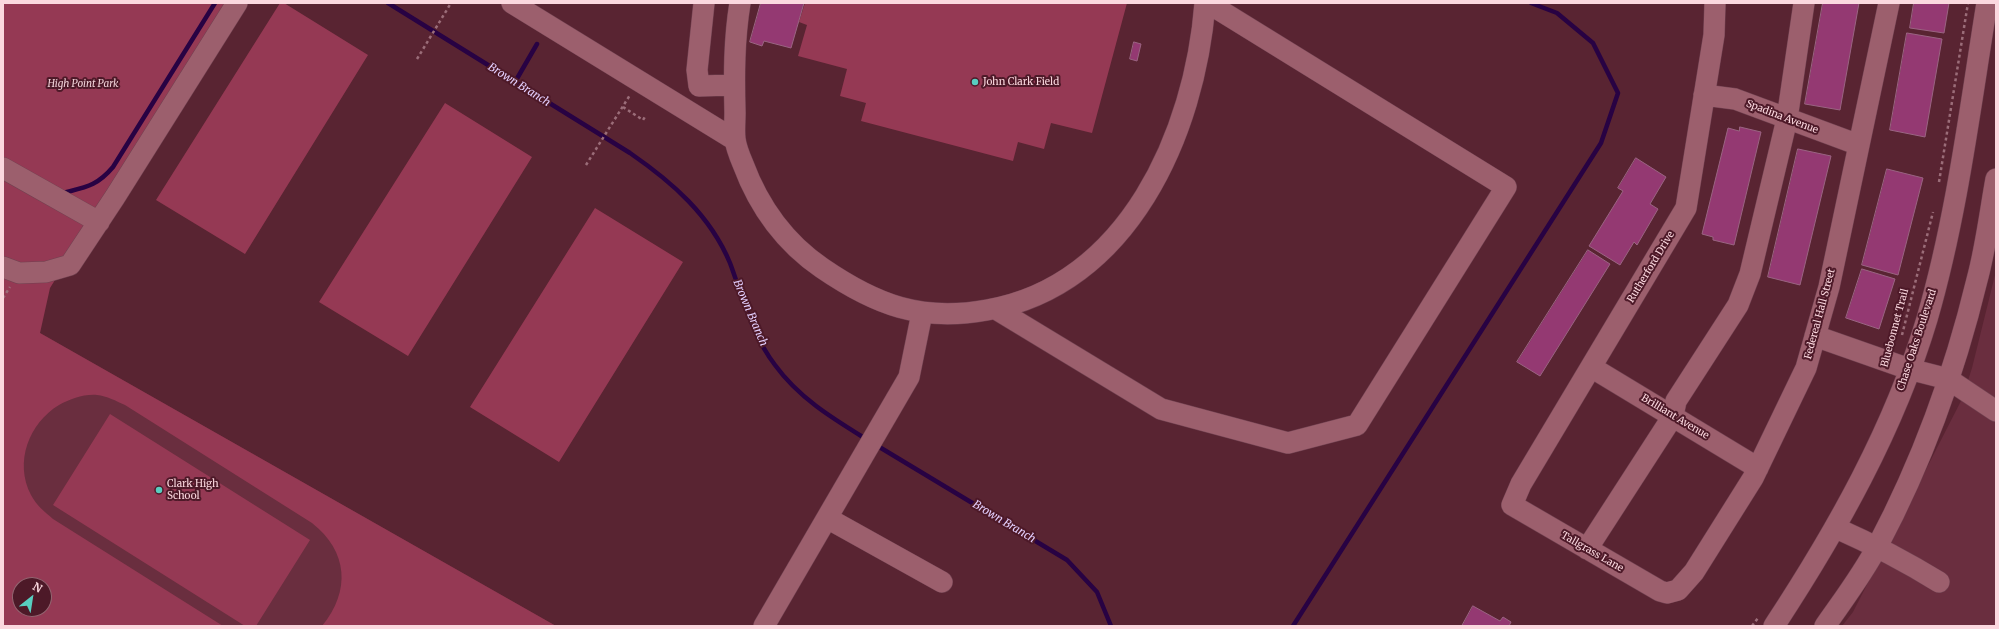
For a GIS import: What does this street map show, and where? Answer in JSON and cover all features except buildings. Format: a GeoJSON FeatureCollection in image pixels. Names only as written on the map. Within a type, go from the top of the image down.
{"type":"FeatureCollection","features":[{"type":"Feature","properties":{"kind":"street"},"geometry":{"type":"LineString","coordinates":[[3,268],[19,273],[40,272],[70,265],[99,222],[237,3]]}},
{"type":"Feature","properties":{"kind":"street"},"geometry":{"type":"LineString","coordinates":[[512,3],[735,140]]}},
{"type":"Feature","properties":{"kind":"street"},"geometry":{"type":"LineString","coordinates":[[690,112],[697,102],[699,86],[697,70],[704,3]]}},
{"type":"Feature","properties":{"kind":"street"},"geometry":{"type":"LineString","coordinates":[[740,3],[735,37],[733,86],[735,140],[749,180],[768,216],[797,248],[836,278],[858,290],[903,309],[922,313],[949,314],[996,309],[1020,303],[1044,293],[1084,267],[1108,245],[1142,203],[1163,163],[1185,105],[1196,62],[1205,3]]}},
{"type":"Feature","properties":{"kind":"street"},"geometry":{"type":"LineString","coordinates":[[996,309],[1161,409],[1288,443],[1357,425],[1506,187],[1208,3]]}},
{"type":"Feature","properties":{"kind":"street","name":"Rutherford Drive"},"geometry":{"type":"LineString","coordinates":[[1512,506],[1521,484],[1686,208],[1714,34],[1715,3]]}},
{"type":"Feature","properties":{"kind":"street"},"geometry":{"type":"LineString","coordinates":[[1587,549],[1673,416],[1676,401],[1738,305],[1750,274],[1787,119],[1804,3]]}},
{"type":"Feature","properties":{"kind":"street","name":"Federeal Hall Street"},"geometry":{"type":"LineString","coordinates":[[1674,592],[1682,586],[1694,572],[1758,468],[1806,368],[1829,287],[1889,3]]}},
{"type":"Feature","properties":{"kind":"street","name":"Chase Oaks Boulevard"},"geometry":{"type":"LineString","coordinates":[[1767,620],[1836,528],[1893,412],[1902,366],[1927,318],[1945,245],[1987,3]]}},
{"type":"Feature","properties":{"kind":"street"},"geometry":{"type":"LineString","coordinates":[[699,86],[733,86]]}},
{"type":"Feature","properties":{"kind":"street","name":"Spadina Avenue"},"geometry":{"type":"LineString","coordinates":[[1704,95],[1735,99],[1859,144]]}},
{"type":"Feature","properties":{"kind":"street"},"geometry":{"type":"LineString","coordinates":[[3,168],[99,222]]}},
{"type":"Feature","properties":{"kind":"street"},"geometry":{"type":"LineString","coordinates":[[1825,626],[1852,588],[1877,546],[1900,502],[1948,379],[1978,279],[1996,179]]}},
{"type":"Feature","properties":{"kind":"street"},"geometry":{"type":"LineString","coordinates":[[764,626],[909,377],[922,313]]}},
{"type":"Feature","properties":{"kind":"street"},"geometry":{"type":"LineString","coordinates":[[1815,336],[1902,366],[1948,379],[1996,412]]}},
{"type":"Feature","properties":{"kind":"street","name":"Brilliant Avenue"},"geometry":{"type":"LineString","coordinates":[[1591,367],[1758,468]]}},
{"type":"Feature","properties":{"kind":"street","name":"Tallgrass Lane"},"geometry":{"type":"LineString","coordinates":[[1512,506],[1660,591],[1674,592]]}},
{"type":"Feature","properties":{"kind":"street"},"geometry":{"type":"LineString","coordinates":[[827,518],[942,582]]}},
{"type":"Feature","properties":{"kind":"street"},"geometry":{"type":"LineString","coordinates":[[1836,528],[1877,546],[1914,566],[1938,582]]}},
{"type":"Feature","properties":{"kind":"path"},"geometry":{"type":"LineString","coordinates":[[417,59],[451,3]]}},
{"type":"Feature","properties":{"kind":"path"},"geometry":{"type":"LineString","coordinates":[[1938,188],[1968,3]]}},
{"type":"Feature","properties":{"kind":"path"},"geometry":{"type":"LineString","coordinates":[[586,165],[626,102]]}},
{"type":"Feature","properties":{"kind":"path"},"geometry":{"type":"LineString","coordinates":[[623,107],[643,120],[646,115]]}},
{"type":"Feature","properties":{"kind":"path","name":"Bluebonnet Trail"},"geometry":{"type":"LineString","coordinates":[[1902,366],[1934,211]]}},
{"type":"Feature","properties":{"kind":"path"},"geometry":{"type":"LineString","coordinates":[[1752,626],[1767,620]]}},
{"type":"Feature","properties":{"kind":"shaded area"},"geometry":{"type":"Polygon","coordinates":[[[1996,271],[1996,626],[1842,626],[1853,612],[1962,399],[1972,368],[1996,271]]]}},
{"type":"Feature","properties":{"kind":"shaded area","name":"Clark High School"},"geometry":{"type":"Polygon","coordinates":[[[40,333],[556,626],[3,626],[3,394],[40,333]]]}},
{"type":"Feature","properties":{"kind":"green space","name":"High Point Park"},"geometry":{"type":"Polygon","coordinates":[[[3,3],[228,3],[50,288],[40,333],[556,626],[322,626],[338,599],[341,585],[341,572],[339,559],[333,546],[324,534],[312,523],[125,405],[104,396],[87,395],[77,397],[59,405],[48,413],[32,433],[27,444],[24,457],[26,482],[33,499],[53,519],[223,626],[3,626],[3,3]]]}},
{"type":"Feature","properties":{"kind":"green space"},"geometry":{"type":"Polygon","coordinates":[[[280,3],[284,3],[368,55],[245,254],[156,200],[280,3]]]}},
{"type":"Feature","properties":{"kind":"green space","name":"John Clark Field"},"geometry":{"type":"Polygon","coordinates":[[[805,3],[1127,3],[1092,133],[1051,123],[1044,149],[1018,142],[1013,161],[861,121],[866,103],[840,96],[847,69],[798,56],[807,25],[799,22],[805,3]]]}},
{"type":"Feature","properties":{"kind":"green space"},"geometry":{"type":"Polygon","coordinates":[[[445,103],[532,157],[408,356],[319,302],[445,103]]]}},
{"type":"Feature","properties":{"kind":"green space"},"geometry":{"type":"Polygon","coordinates":[[[595,208],[683,262],[559,462],[470,407],[595,208]]]}},
{"type":"Feature","properties":{"kind":"green space"},"geometry":{"type":"Polygon","coordinates":[[[110,414],[310,540],[256,626],[245,626],[53,505],[110,414]]]}},
{"type":"Feature","properties":{"kind":"waterway"},"geometry":{"type":"LineString","coordinates":[[63,193],[91,185],[102,178],[113,167],[215,3]]}},
{"type":"Feature","properties":{"kind":"waterway","name":"Brown Branch"},"geometry":{"type":"LineString","coordinates":[[388,3],[630,153],[675,188],[701,215],[722,246],[730,263],[754,329],[767,353],[784,377],[805,397],[829,415],[866,439]]}},
{"type":"Feature","properties":{"kind":"waterway"},"geometry":{"type":"LineString","coordinates":[[1293,626],[1601,143],[1618,93],[1593,43],[1557,13],[1531,3]]}},
{"type":"Feature","properties":{"kind":"waterway"},"geometry":{"type":"LineString","coordinates":[[515,82],[537,44]]}},
{"type":"Feature","properties":{"kind":"waterway","name":"Brown Branch"},"geometry":{"type":"LineString","coordinates":[[876,445],[1067,560],[1097,592],[1111,626]]}},
{"type":"Feature","properties":{"kind":"place","name":"John Clark Field"},"geometry":{"type":"Point","coordinates":[975,82]}},
{"type":"Feature","properties":{"kind":"place","name":"Clark High School"},"geometry":{"type":"Point","coordinates":[159,490]}}]}
